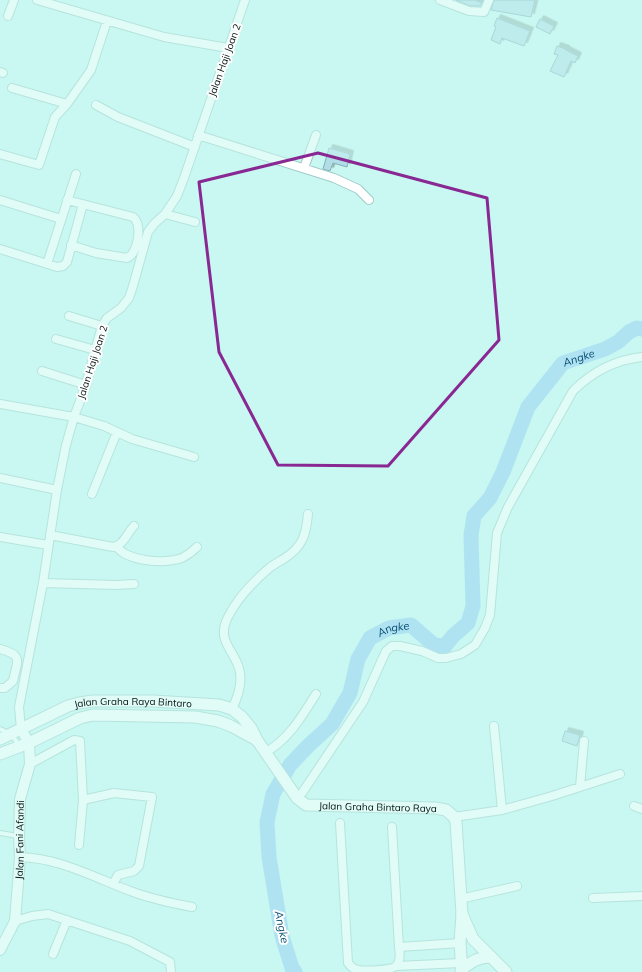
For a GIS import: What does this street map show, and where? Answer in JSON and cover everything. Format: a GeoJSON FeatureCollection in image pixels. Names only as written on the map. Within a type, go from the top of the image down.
{"type":"FeatureCollection","features":[{"type":"Feature","properties":{"kind":"main road","name":"Jalan Graha Raya Bintaro"},"geometry":{"type":"LineString","coordinates":[[0,739],[68,706],[79,703],[93,701],[153,701],[207,704],[219,705],[232,709],[242,716],[269,756]]}},
{"type":"Feature","properties":{"kind":"main road","name":"Jalan Graha Raya Bintaro"},"geometry":{"type":"LineString","coordinates":[[0,754],[25,745],[80,718],[92,715],[195,717],[218,721],[257,740]]}},
{"type":"Feature","properties":{"kind":"main road"},"geometry":{"type":"LineString","coordinates":[[269,756],[294,793]]}},
{"type":"Feature","properties":{"kind":"main road","name":"Jalan Graha Bintaro Raya"},"geometry":{"type":"LineString","coordinates":[[294,793],[306,805],[435,808],[446,810],[454,817]]}},
{"type":"Feature","properties":{"kind":"main road"},"geometry":{"type":"LineString","coordinates":[[454,817],[458,832],[460,899],[462,914],[460,943],[461,968],[480,958],[491,957]]}},
{"type":"Feature","properties":{"kind":"main road"},"geometry":{"type":"LineString","coordinates":[[462,914],[473,939],[506,972]]}},
{"type":"Feature","properties":{"kind":"street"},"geometry":{"type":"LineString","coordinates":[[8,16],[14,0]]}},
{"type":"Feature","properties":{"kind":"street"},"geometry":{"type":"LineString","coordinates":[[37,0],[164,37],[228,48]]}},
{"type":"Feature","properties":{"kind":"street","name":"Jalan Haji Joan 2"},"geometry":{"type":"LineString","coordinates":[[16,731],[66,445],[74,416],[86,385],[94,350],[102,326],[107,318],[121,308],[129,298],[148,232],[165,214],[177,196],[245,0]]}},
{"type":"Feature","properties":{"kind":"street"},"geometry":{"type":"LineString","coordinates":[[440,0],[469,11],[484,12],[489,0]]}},
{"type":"Feature","properties":{"kind":"street"},"geometry":{"type":"LineString","coordinates":[[0,154],[39,165],[55,117],[67,104],[91,70],[107,21]]}},
{"type":"Feature","properties":{"kind":"street"},"geometry":{"type":"LineString","coordinates":[[12,88],[67,104]]}},
{"type":"Feature","properties":{"kind":"street"},"geometry":{"type":"LineString","coordinates":[[96,105],[118,117],[195,147]]}},
{"type":"Feature","properties":{"kind":"street"},"geometry":{"type":"LineString","coordinates":[[304,168],[316,134]]}},
{"type":"Feature","properties":{"kind":"street"},"geometry":{"type":"LineString","coordinates":[[198,135],[304,168],[346,183],[358,190],[369,200]]}},
{"type":"Feature","properties":{"kind":"street"},"geometry":{"type":"LineString","coordinates":[[47,264],[76,174]]}},
{"type":"Feature","properties":{"kind":"street"},"geometry":{"type":"LineString","coordinates":[[0,200],[61,218]]}},
{"type":"Feature","properties":{"kind":"street"},"geometry":{"type":"LineString","coordinates":[[67,200],[133,217],[138,222],[136,243],[132,255],[124,259],[96,253],[71,245]]}},
{"type":"Feature","properties":{"kind":"street"},"geometry":{"type":"LineString","coordinates":[[0,249],[56,267],[63,266],[67,262],[83,204]]}},
{"type":"Feature","properties":{"kind":"street"},"geometry":{"type":"LineString","coordinates":[[165,214],[195,222]]}},
{"type":"Feature","properties":{"kind":"street"},"geometry":{"type":"LineString","coordinates":[[69,316],[102,326]]}},
{"type":"Feature","properties":{"kind":"street"},"geometry":{"type":"LineString","coordinates":[[56,339],[94,350]]}},
{"type":"Feature","properties":{"kind":"street"},"geometry":{"type":"LineString","coordinates":[[294,793],[327,757],[363,702],[386,650],[392,646],[400,646],[422,651],[438,658],[446,658],[461,654],[475,645],[485,628],[490,615],[497,533],[508,507],[573,391],[584,380],[610,365],[642,357]]}},
{"type":"Feature","properties":{"kind":"street"},"geometry":{"type":"LineString","coordinates":[[42,370],[86,385]]}},
{"type":"Feature","properties":{"kind":"street"},"geometry":{"type":"LineString","coordinates":[[0,404],[74,416],[104,426],[132,439],[194,457]]}},
{"type":"Feature","properties":{"kind":"street"},"geometry":{"type":"LineString","coordinates":[[92,494],[117,432]]}},
{"type":"Feature","properties":{"kind":"street"},"geometry":{"type":"LineString","coordinates":[[0,478],[57,490]]}},
{"type":"Feature","properties":{"kind":"street"},"geometry":{"type":"LineString","coordinates":[[232,709],[239,690],[240,673],[224,639],[224,630],[227,619],[248,588],[268,569],[296,550],[302,543],[306,534],[308,514]]}},
{"type":"Feature","properties":{"kind":"street"},"geometry":{"type":"LineString","coordinates":[[50,535],[116,546],[122,543],[134,526]]}},
{"type":"Feature","properties":{"kind":"street"},"geometry":{"type":"LineString","coordinates":[[0,537],[48,545]]}},
{"type":"Feature","properties":{"kind":"street"},"geometry":{"type":"LineString","coordinates":[[116,546],[120,551],[131,557],[151,561],[176,560],[190,554],[198,548]]}},
{"type":"Feature","properties":{"kind":"street"},"geometry":{"type":"LineString","coordinates":[[42,583],[134,584]]}},
{"type":"Feature","properties":{"kind":"street"},"geometry":{"type":"LineString","coordinates":[[0,649],[12,652],[16,655],[17,660],[14,681],[4,687]]}},
{"type":"Feature","properties":{"kind":"street"},"geometry":{"type":"LineString","coordinates":[[269,756],[275,747],[289,734],[316,694]]}},
{"type":"Feature","properties":{"kind":"street"},"geometry":{"type":"LineString","coordinates":[[494,726],[502,810]]}},
{"type":"Feature","properties":{"kind":"street","name":"Jalan Fani Afandi"},"geometry":{"type":"LineString","coordinates":[[0,950],[15,921],[20,857],[18,836],[20,799],[30,764],[25,745],[16,731]]}},
{"type":"Feature","properties":{"kind":"street"},"geometry":{"type":"LineString","coordinates":[[30,764],[74,740],[80,741],[83,800],[79,845]]}},
{"type":"Feature","properties":{"kind":"street"},"geometry":{"type":"LineString","coordinates":[[580,787],[584,741]]}},
{"type":"Feature","properties":{"kind":"street"},"geometry":{"type":"LineString","coordinates":[[454,817],[502,810],[620,774]]}},
{"type":"Feature","properties":{"kind":"street"},"geometry":{"type":"LineString","coordinates":[[83,800],[114,794],[152,797],[140,866],[134,871],[118,875],[113,884]]}},
{"type":"Feature","properties":{"kind":"street"},"geometry":{"type":"LineString","coordinates":[[340,822],[348,963],[354,969],[361,971],[390,969],[396,966],[461,968]]}},
{"type":"Feature","properties":{"kind":"street"},"geometry":{"type":"LineString","coordinates":[[392,827],[400,947],[400,958],[396,966]]}},
{"type":"Feature","properties":{"kind":"street"},"geometry":{"type":"LineString","coordinates":[[20,857],[37,858],[63,864],[153,899],[192,907]]}},
{"type":"Feature","properties":{"kind":"street"},"geometry":{"type":"LineString","coordinates":[[460,899],[517,886]]}},
{"type":"Feature","properties":{"kind":"street"},"geometry":{"type":"LineString","coordinates":[[593,898],[642,896]]}},
{"type":"Feature","properties":{"kind":"street"},"geometry":{"type":"LineString","coordinates":[[15,921],[32,916],[48,914],[67,920],[130,941],[170,962],[171,972]]}},
{"type":"Feature","properties":{"kind":"street"},"geometry":{"type":"LineString","coordinates":[[53,954],[67,920]]}},
{"type":"Feature","properties":{"kind":"street"},"geometry":{"type":"LineString","coordinates":[[400,947],[460,943]]}},
{"type":"Feature","properties":{"kind":"lane"},"geometry":{"type":"LineString","coordinates":[[0,729],[16,731]]}},
{"type":"Feature","properties":{"kind":"lane"},"geometry":{"type":"LineString","coordinates":[[0,833],[18,836]]}},
{"type":"Feature","properties":{"kind":"highlighted area"},"geometry":{"type":"Polygon","coordinates":[[[318,153],[487,198],[499,340],[388,466],[278,465],[219,352],[199,182],[318,153]]]}},
{"type":"Feature","properties":{"kind":"building"},"geometry":{"type":"Polygon","coordinates":[[[456,0],[475,0],[482,3],[480,6],[470,6],[456,0]]]}},
{"type":"Feature","properties":{"kind":"building"},"geometry":{"type":"Polygon","coordinates":[[[494,0],[535,0],[531,17],[491,10],[494,0]]]}},
{"type":"Feature","properties":{"kind":"building"},"geometry":{"type":"Polygon","coordinates":[[[497,18],[530,31],[524,46],[502,38],[500,44],[491,40],[496,27],[494,26],[497,18]]]}},
{"type":"Feature","properties":{"kind":"building"},"geometry":{"type":"Polygon","coordinates":[[[540,19],[554,26],[550,34],[536,27],[540,19]]]}},
{"type":"Feature","properties":{"kind":"building"},"geometry":{"type":"Polygon","coordinates":[[[557,46],[578,56],[575,63],[571,61],[564,77],[550,71],[558,55],[554,54],[557,46]]]}},
{"type":"Feature","properties":{"kind":"building"},"geometry":{"type":"Polygon","coordinates":[[[329,148],[350,154],[347,167],[333,163],[330,171],[323,169],[329,148]]]}},
{"type":"Feature","properties":{"kind":"building"},"geometry":{"type":"Polygon","coordinates":[[[565,731],[580,735],[577,746],[562,741],[565,731]]]}},
{"type":"Feature","properties":{"kind":"waterway","name":"Angke"},"geometry":{"type":"LineString","coordinates":[[295,972],[292,968],[282,936],[269,857],[267,822],[273,794],[290,765],[332,724],[350,693],[358,659],[370,638],[389,628],[411,625],[434,645],[445,646],[453,636],[468,623],[473,606],[471,535],[474,516],[490,498],[503,472],[528,407],[563,363],[605,349],[618,342],[629,332],[637,328],[642,329]]}}]}
